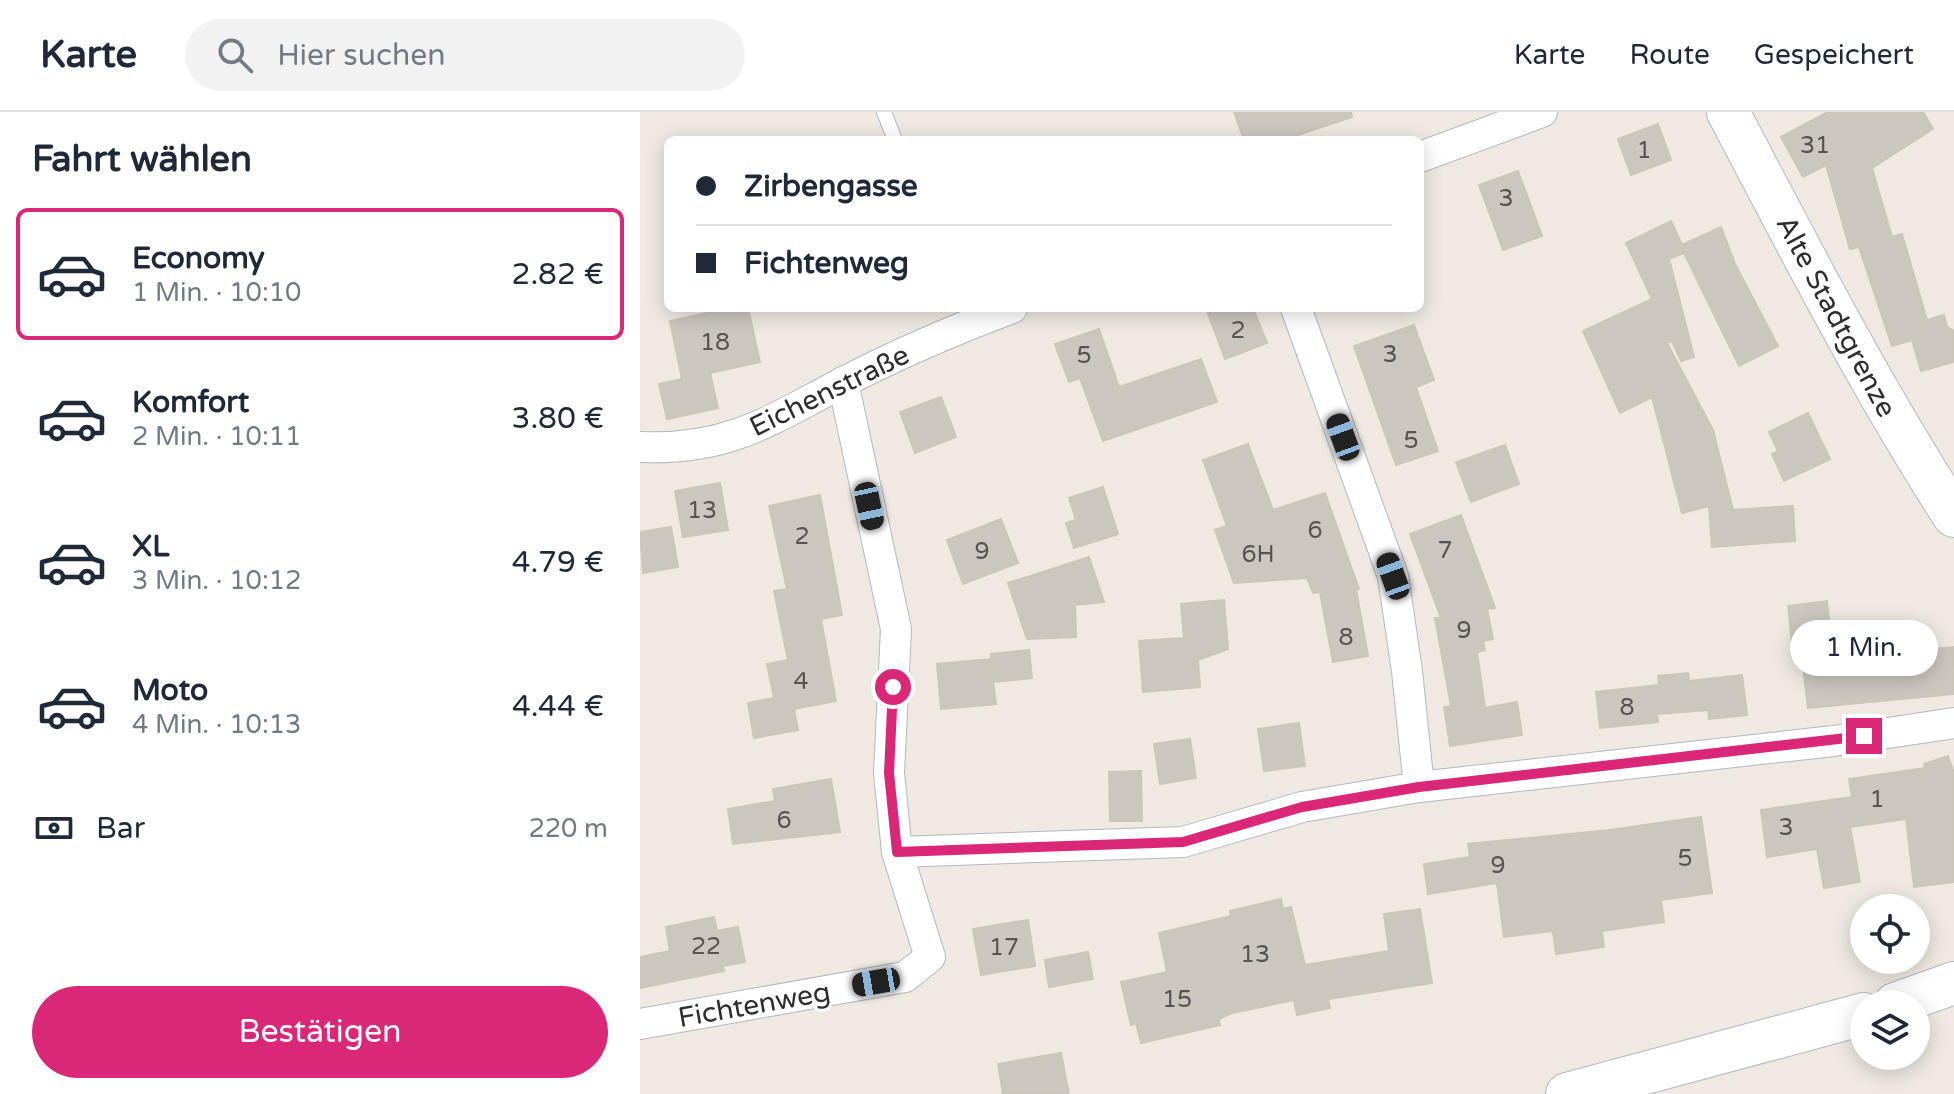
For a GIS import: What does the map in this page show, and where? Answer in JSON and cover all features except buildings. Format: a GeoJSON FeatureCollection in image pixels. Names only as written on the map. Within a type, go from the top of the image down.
{"type":"FeatureCollection","features":[{"type":"Feature","properties":{"kind":"street"},"geometry":{"type":"LineString","coordinates":[[1424,156],[1542,112]]}},
{"type":"Feature","properties":{"kind":"street","name":"Alte Stadtgrenze"},"geometry":{"type":"LineString","coordinates":[[1728,112],[1846,337],[1904,438],[1954,516]]}},
{"type":"Feature","properties":{"kind":"street","name":"Eichenstraße"},"geometry":{"type":"LineString","coordinates":[[640,447],[702,444],[744,433],[779,419],[964,316],[988,312]]}},
{"type":"Feature","properties":{"kind":"street"},"geometry":{"type":"LineString","coordinates":[[1297,312],[1393,576],[1419,787]]}},
{"type":"Feature","properties":{"kind":"street"},"geometry":{"type":"LineString","coordinates":[[843,382],[896,629],[889,773],[897,852],[1183,842],[1302,807],[1419,787],[1834,741],[1954,723]]}},
{"type":"Feature","properties":{"kind":"street","name":"Fichtenweg"},"geometry":{"type":"LineString","coordinates":[[640,1024],[905,977],[930,957],[897,852]]}},
{"type":"Feature","properties":{"kind":"street"},"geometry":{"type":"LineString","coordinates":[[1930,992],[1954,983]]}},
{"type":"Feature","properties":{"kind":"street"},"geometry":{"type":"LineString","coordinates":[[1567,1094],[1850,1018]]}},
{"type":"Feature","properties":{"kind":"lane"},"geometry":{"type":"LineString","coordinates":[[884,112],[893,136]]}},
{"type":"Feature","properties":{"kind":"route"},"geometry":{"type":"LineString","coordinates":[[893,687],[889,773],[897,852],[1183,842],[1302,807],[1419,787],[1864,736]]}}]}
